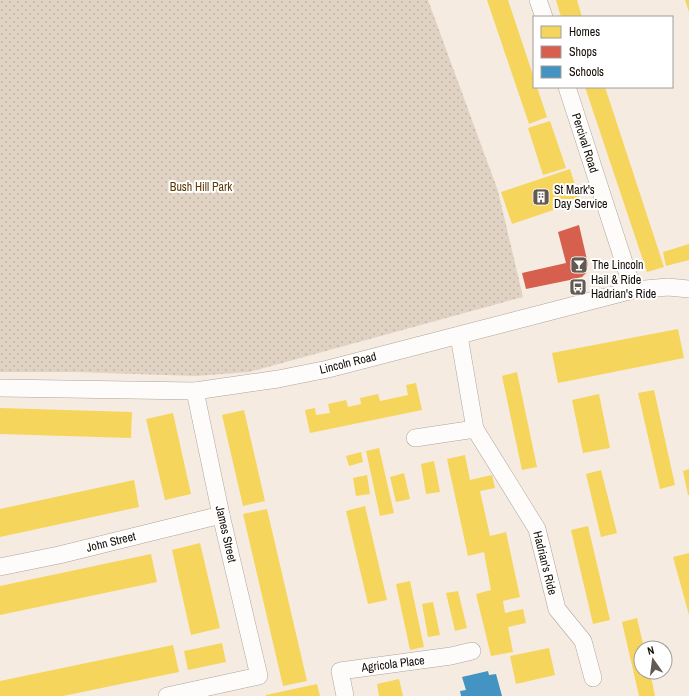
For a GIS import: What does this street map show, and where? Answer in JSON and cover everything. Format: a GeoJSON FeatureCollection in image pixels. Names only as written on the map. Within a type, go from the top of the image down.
{"type":"FeatureCollection","features":[{"type":"Feature","properties":{"kind":"street"},"geometry":{"type":"LineString","coordinates":[[538,0],[544,16]]}},
{"type":"Feature","properties":{"kind":"street","name":"Percival Road"},"geometry":{"type":"LineString","coordinates":[[567,88],[633,290]]}},
{"type":"Feature","properties":{"kind":"street","name":"Lincoln Road"},"geometry":{"type":"LineString","coordinates":[[0,388],[195,391],[278,380],[459,336],[633,290],[668,287],[689,289]]}},
{"type":"Feature","properties":{"kind":"street","name":"Hadrian's Ride"},"geometry":{"type":"LineString","coordinates":[[459,336],[475,429],[538,529],[557,609],[583,641],[593,678]]}},
{"type":"Feature","properties":{"kind":"street","name":"James Street"},"geometry":{"type":"LineString","coordinates":[[167,696],[259,676],[221,515],[195,391]]}},
{"type":"Feature","properties":{"kind":"street"},"geometry":{"type":"LineString","coordinates":[[415,438],[475,429]]}},
{"type":"Feature","properties":{"kind":"street","name":"John Street"},"geometry":{"type":"LineString","coordinates":[[0,567],[221,515]]}},
{"type":"Feature","properties":{"kind":"street","name":"Agricola Place"},"geometry":{"type":"LineString","coordinates":[[345,696],[340,671],[450,656],[472,651]]}},
{"type":"Feature","properties":{"kind":"green space","name":"Bush Hill Park"},"geometry":{"type":"Polygon","coordinates":[[[0,0],[428,0],[498,191],[523,297],[249,372],[196,376],[75,372],[0,372],[0,0]]]}},
{"type":"Feature","properties":{"kind":"building: Homes"},"geometry":{"type":"Polygon","coordinates":[[[487,0],[508,0],[533,75],[533,88],[537,88],[547,117],[529,124],[487,0]]]}},
{"type":"Feature","properties":{"kind":"building: Homes"},"geometry":{"type":"Polygon","coordinates":[[[556,0],[577,0],[582,16],[561,16],[556,0]]]}},
{"type":"Feature","properties":{"kind":"building: Homes"},"geometry":{"type":"Polygon","coordinates":[[[685,0],[689,0],[689,12],[685,0]]]}},
{"type":"Feature","properties":{"kind":"building: Homes"},"geometry":{"type":"Polygon","coordinates":[[[585,88],[605,88],[664,267],[647,272],[585,88]]]}},
{"type":"Feature","properties":{"kind":"building: Homes"},"geometry":{"type":"Polygon","coordinates":[[[550,121],[566,168],[543,175],[528,128],[550,121]]]}},
{"type":"Feature","properties":{"kind":"building: Homes","name":"St Mark's Day Service"},"geometry":{"type":"Polygon","coordinates":[[[570,169],[580,201],[512,224],[501,192],[570,169]]]}},
{"type":"Feature","properties":{"kind":"building: Homes"},"geometry":{"type":"Polygon","coordinates":[[[689,244],[689,260],[666,266],[663,252],[689,244]]]}},
{"type":"Feature","properties":{"kind":"building: Homes"},"geometry":{"type":"Polygon","coordinates":[[[678,329],[684,358],[558,383],[552,353],[678,329]]]}},
{"type":"Feature","properties":{"kind":"building: Homes"},"geometry":{"type":"Polygon","coordinates":[[[517,372],[537,467],[522,470],[502,376],[517,372]]]}},
{"type":"Feature","properties":{"kind":"building: Homes"},"geometry":{"type":"Polygon","coordinates":[[[416,383],[422,410],[310,433],[305,410],[315,408],[316,415],[330,413],[328,404],[346,400],[348,407],[361,404],[360,398],[378,394],[380,401],[408,395],[406,385],[416,383]]]}},
{"type":"Feature","properties":{"kind":"building: Homes"},"geometry":{"type":"Polygon","coordinates":[[[654,390],[675,485],[660,489],[638,393],[654,390]]]}},
{"type":"Feature","properties":{"kind":"building: Homes"},"geometry":{"type":"Polygon","coordinates":[[[599,394],[610,448],[583,453],[572,400],[599,394]]]}},
{"type":"Feature","properties":{"kind":"building: Homes"},"geometry":{"type":"Polygon","coordinates":[[[0,408],[132,412],[131,438],[0,434],[0,408]]]}},
{"type":"Feature","properties":{"kind":"building: Homes"},"geometry":{"type":"Polygon","coordinates":[[[244,410],[265,501],[243,506],[222,415],[244,410]]]}},
{"type":"Feature","properties":{"kind":"building: Homes"},"geometry":{"type":"Polygon","coordinates":[[[173,413],[191,494],[165,500],[146,419],[173,413]]]}},
{"type":"Feature","properties":{"kind":"building: Homes"},"geometry":{"type":"Polygon","coordinates":[[[379,448],[394,513],[380,516],[366,451],[379,448]]]}},
{"type":"Feature","properties":{"kind":"building: Homes"},"geometry":{"type":"Polygon","coordinates":[[[361,452],[363,462],[349,466],[346,456],[361,452]]]}},
{"type":"Feature","properties":{"kind":"building: Homes"},"geometry":{"type":"Polygon","coordinates":[[[465,455],[470,480],[492,475],[495,488],[480,491],[490,536],[506,532],[520,597],[503,601],[505,613],[523,609],[526,623],[508,627],[513,652],[491,656],[476,594],[491,590],[484,552],[468,556],[447,459],[465,455]]]}},
{"type":"Feature","properties":{"kind":"building: Homes"},"geometry":{"type":"Polygon","coordinates":[[[434,461],[440,492],[426,494],[421,464],[434,461]]]}},
{"type":"Feature","properties":{"kind":"building: Homes"},"geometry":{"type":"Polygon","coordinates":[[[689,469],[689,495],[688,495],[683,471],[689,469]]]}},
{"type":"Feature","properties":{"kind":"building: Homes"},"geometry":{"type":"Polygon","coordinates":[[[601,470],[617,533],[601,537],[586,474],[601,470]]]}},
{"type":"Feature","properties":{"kind":"building: Homes"},"geometry":{"type":"Polygon","coordinates":[[[404,473],[410,499],[396,502],[390,477],[404,473]]]}},
{"type":"Feature","properties":{"kind":"building: Homes"},"geometry":{"type":"Polygon","coordinates":[[[367,475],[370,494],[356,496],[353,478],[367,475]]]}},
{"type":"Feature","properties":{"kind":"building: Homes"},"geometry":{"type":"Polygon","coordinates":[[[134,480],[139,507],[0,537],[0,509],[134,480]]]}},
{"type":"Feature","properties":{"kind":"building: Homes"},"geometry":{"type":"Polygon","coordinates":[[[365,506],[387,600],[368,604],[346,511],[365,506]]]}},
{"type":"Feature","properties":{"kind":"building: Homes"},"geometry":{"type":"Polygon","coordinates":[[[267,509],[307,681],[283,686],[243,514],[267,509]]]}},
{"type":"Feature","properties":{"kind":"building: Homes"},"geometry":{"type":"Polygon","coordinates":[[[588,526],[610,620],[593,624],[571,530],[588,526]]]}},
{"type":"Feature","properties":{"kind":"building: Homes"},"geometry":{"type":"Polygon","coordinates":[[[200,543],[220,628],[191,635],[172,550],[200,543]]]}},
{"type":"Feature","properties":{"kind":"building: Homes"},"geometry":{"type":"Polygon","coordinates":[[[689,553],[689,615],[673,557],[689,553]]]}},
{"type":"Feature","properties":{"kind":"building: Homes"},"geometry":{"type":"Polygon","coordinates":[[[151,554],[157,582],[0,615],[0,586],[151,554]]]}},
{"type":"Feature","properties":{"kind":"building: Homes"},"geometry":{"type":"Polygon","coordinates":[[[410,581],[424,647],[410,650],[396,584],[410,581]]]}},
{"type":"Feature","properties":{"kind":"building: Homes"},"geometry":{"type":"Polygon","coordinates":[[[458,591],[467,628],[455,631],[446,593],[458,591]]]}},
{"type":"Feature","properties":{"kind":"building: Homes"},"geometry":{"type":"Polygon","coordinates":[[[433,602],[440,635],[428,637],[422,604],[433,602]]]}},
{"type":"Feature","properties":{"kind":"building: Homes"},"geometry":{"type":"Polygon","coordinates":[[[637,618],[642,640],[633,640],[633,670],[622,622],[637,618]]]}},
{"type":"Feature","properties":{"kind":"building: Homes"},"geometry":{"type":"Polygon","coordinates":[[[222,643],[226,662],[188,670],[184,651],[222,643]]]}},
{"type":"Feature","properties":{"kind":"building: Homes"},"geometry":{"type":"Polygon","coordinates":[[[173,645],[179,672],[63,696],[0,696],[0,681],[173,645]]]}},
{"type":"Feature","properties":{"kind":"building: Homes"},"geometry":{"type":"Polygon","coordinates":[[[549,648],[555,675],[516,684],[510,656],[549,648]]]}},
{"type":"Feature","properties":{"kind":"building: Homes"},"geometry":{"type":"Polygon","coordinates":[[[399,679],[403,696],[379,696],[377,684],[399,679]]]}},
{"type":"Feature","properties":{"kind":"building: Homes"},"geometry":{"type":"Polygon","coordinates":[[[635,680],[652,680],[655,696],[639,696],[635,680]]]}},
{"type":"Feature","properties":{"kind":"building: Homes"},"geometry":{"type":"Polygon","coordinates":[[[317,684],[320,696],[266,696],[266,695],[317,684]]]}},
{"type":"Feature","properties":{"kind":"building: Shops"},"geometry":{"type":"Polygon","coordinates":[[[579,225],[588,264],[586,273],[582,277],[526,289],[522,273],[566,263],[558,232],[579,225]]]}},
{"type":"Feature","properties":{"kind":"building: Schools"},"geometry":{"type":"Polygon","coordinates":[[[488,671],[489,675],[496,674],[502,696],[461,696],[460,691],[466,690],[462,677],[488,671]]]}},
{"type":"Feature","properties":{"kind":"place","name":"St Mark's Day Service"},"geometry":{"type":"Point","coordinates":[541,197]}},
{"type":"Feature","properties":{"kind":"place","name":"The Lincoln"},"geometry":{"type":"Point","coordinates":[579,265]}},
{"type":"Feature","properties":{"kind":"place","name":"Hail & Ride Hadrian's Ride"},"geometry":{"type":"Point","coordinates":[578,287]}}]}
